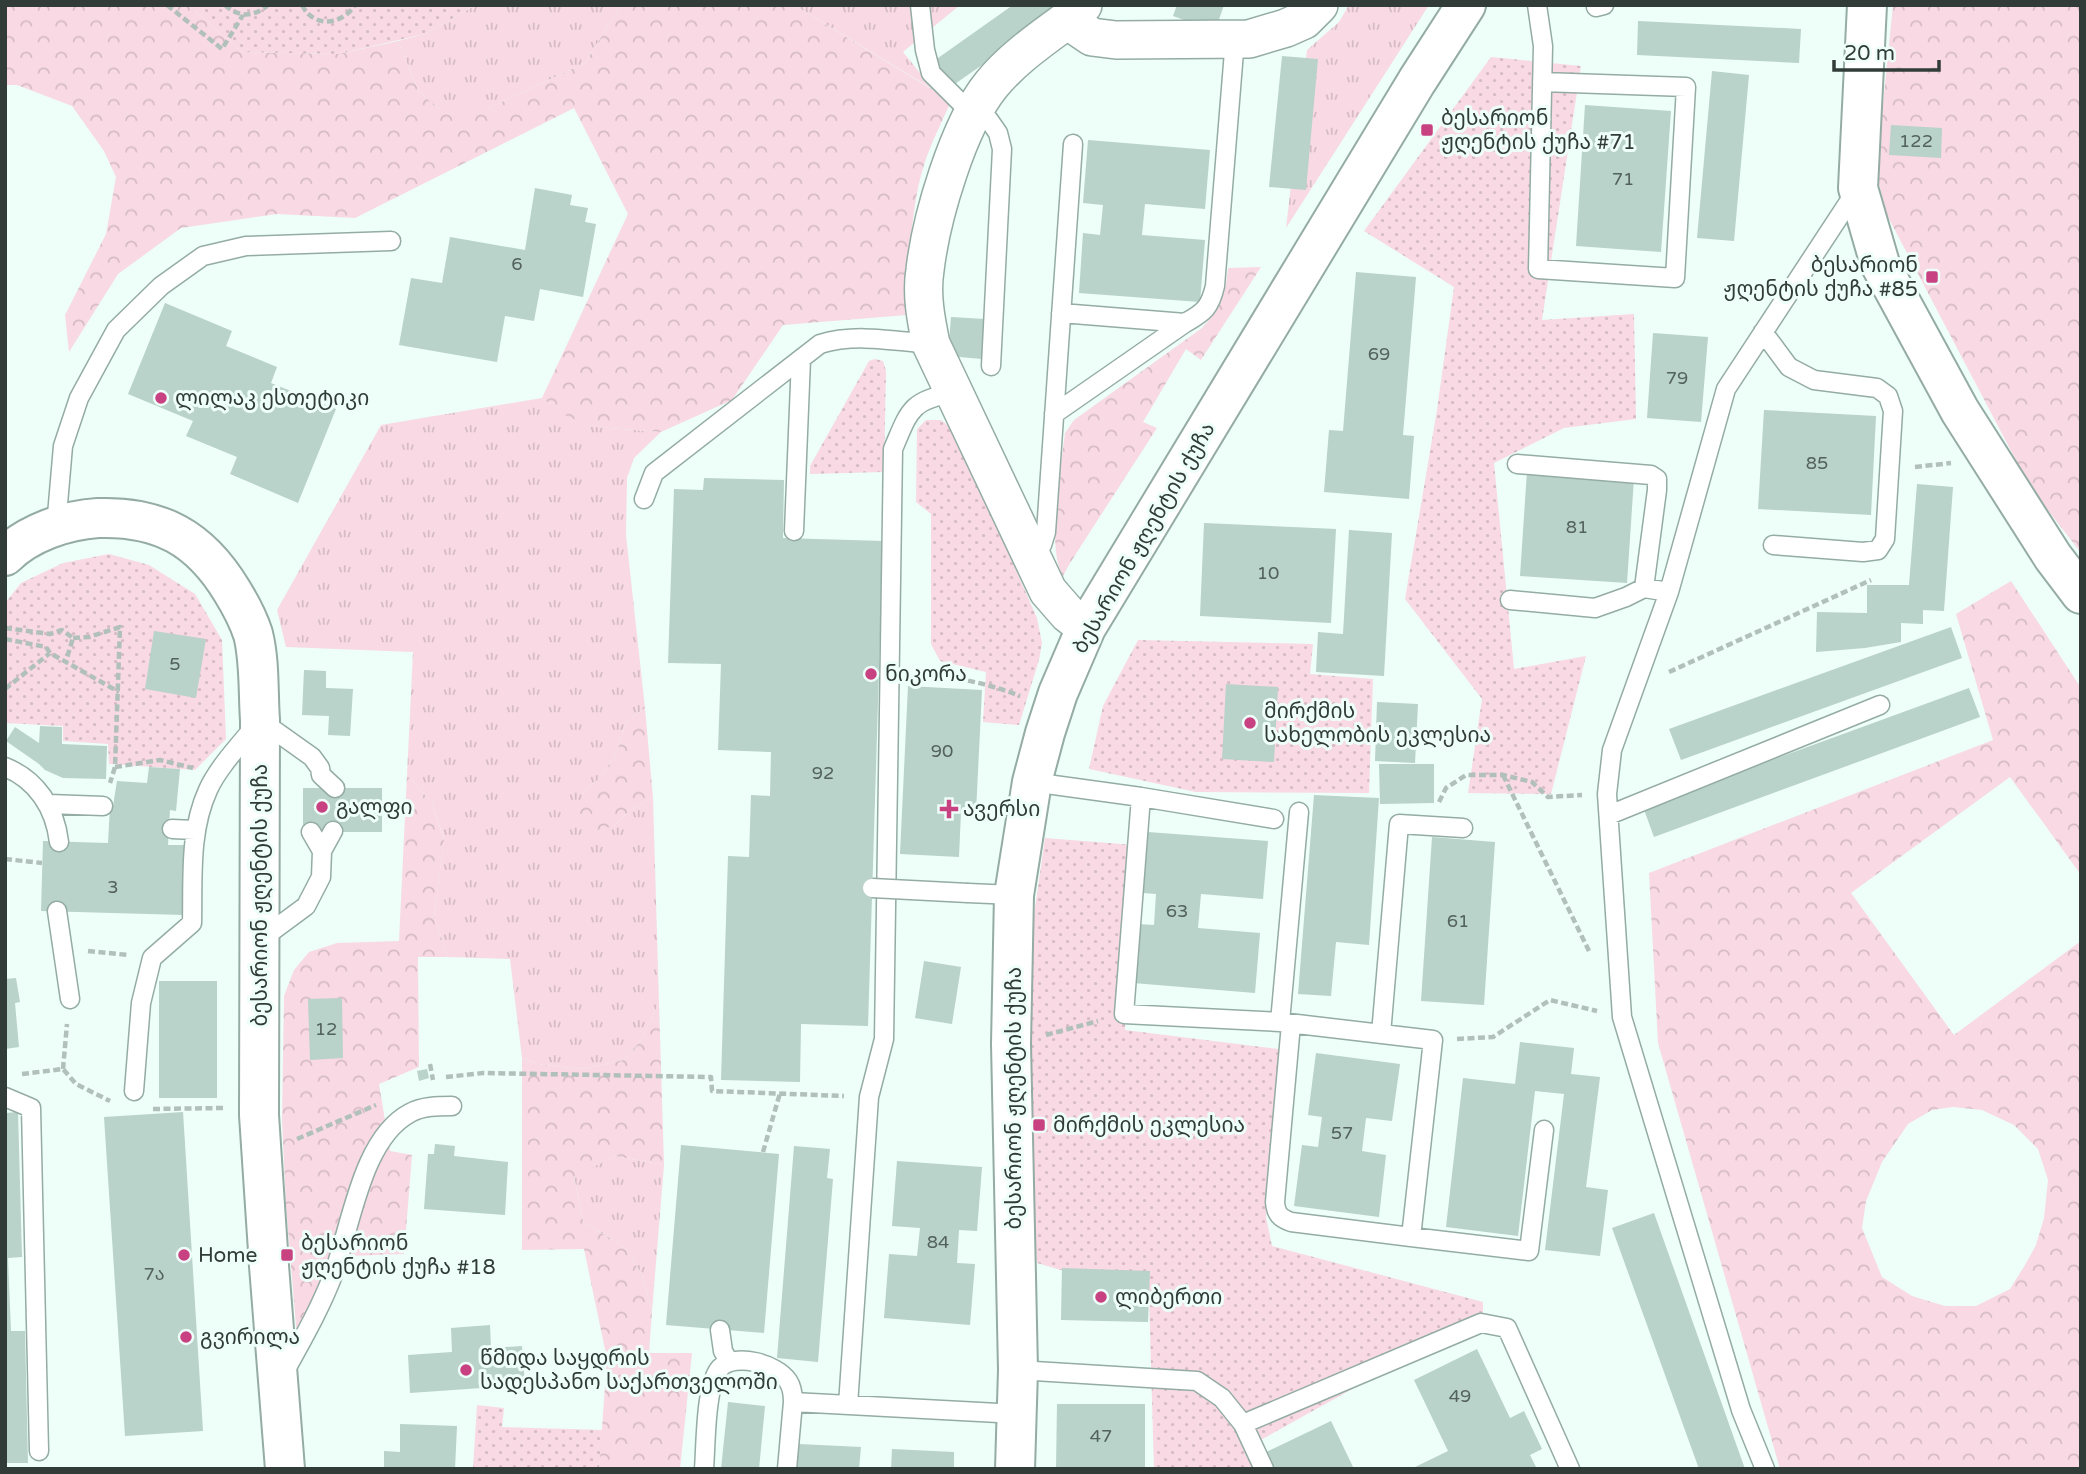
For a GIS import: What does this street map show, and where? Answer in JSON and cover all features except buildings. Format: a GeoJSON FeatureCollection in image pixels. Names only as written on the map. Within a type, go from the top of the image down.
{"type":"FeatureCollection","features":[{"type":"Feature","properties":{"kind":"main road","name":"ბესარიონ ჟღენტის ქუჩა"},"geometry":{"type":"LineString","coordinates":[[1015,1469],[1018,1370],[1011,1044],[1014,895],[1032,782],[1058,693],[1086,628],[1417,81],[1466,5]]}},
{"type":"Feature","properties":{"kind":"main road"},"geometry":{"type":"LineString","coordinates":[[1867,5],[1858,188],[1880,264],[1960,411],[2053,557],[2081,594]]}},
{"type":"Feature","properties":{"kind":"main road","name":"ბესარიონ ჟღენტის ქუჩა"},"geometry":{"type":"LineString","coordinates":[[5,556],[15,547],[56,527],[84,519],[122,517],[154,524],[180,535],[202,551],[221,572],[253,635],[260,720],[259,1115],[285,1469]]}},
{"type":"Feature","properties":{"kind":"street"},"geometry":{"type":"LineString","coordinates":[[1086,628],[1068,614],[1048,591],[930,344],[925,315],[924,272],[933,228],[951,166],[972,114],[991,85],[1020,55],[1075,12],[1092,37],[1249,39],[1304,20],[1319,5]]}},
{"type":"Feature","properties":{"kind":"lane"},"geometry":{"type":"LineString","coordinates":[[920,5],[925,50],[931,73],[972,114],[989,120],[998,133],[1002,149],[991,366]]}},
{"type":"Feature","properties":{"kind":"lane"},"geometry":{"type":"LineString","coordinates":[[1537,5],[1543,46],[1542,82],[1538,269],[1675,278],[1686,87],[1542,82]]}},
{"type":"Feature","properties":{"kind":"lane"},"geometry":{"type":"LineString","coordinates":[[1054,414],[1201,314],[1211,302],[1235,38]]}},
{"type":"Feature","properties":{"kind":"lane"},"geometry":{"type":"LineString","coordinates":[[1030,554],[1042,545],[1046,532],[1073,144]]}},
{"type":"Feature","properties":{"kind":"lane"},"geometry":{"type":"LineString","coordinates":[[1765,1469],[1741,1410],[1622,1017],[1607,794],[1612,750],[1669,592],[1726,388],[1858,188]]}},
{"type":"Feature","properties":{"kind":"lane"},"geometry":{"type":"LineString","coordinates":[[56,527],[63,446],[79,398],[116,330],[161,286],[203,257],[246,246],[391,241]]}},
{"type":"Feature","properties":{"kind":"lane"},"geometry":{"type":"LineString","coordinates":[[1061,313],[1185,323]]}},
{"type":"Feature","properties":{"kind":"lane"},"geometry":{"type":"LineString","coordinates":[[1763,332],[1789,367],[1814,380],[1877,388],[1888,396],[1893,411],[1885,539],[1878,550],[1863,552],[1773,545]]}},
{"type":"Feature","properties":{"kind":"lane"},"geometry":{"type":"LineString","coordinates":[[645,499],[654,473],[820,344],[854,338],[930,344]]}},
{"type":"Feature","properties":{"kind":"lane"},"geometry":{"type":"LineString","coordinates":[[794,531],[801,359]]}},
{"type":"Feature","properties":{"kind":"lane"},"geometry":{"type":"LineString","coordinates":[[848,1405],[869,1097],[884,1039],[893,449],[909,412],[931,397],[953,393]]}},
{"type":"Feature","properties":{"kind":"lane"},"geometry":{"type":"LineString","coordinates":[[1517,464],[1651,475],[1657,480],[1643,588]]}},
{"type":"Feature","properties":{"kind":"lane"},"geometry":{"type":"LineString","coordinates":[[1510,600],[1595,608],[1643,588],[1669,592]]}},
{"type":"Feature","properties":{"kind":"lane"},"geometry":{"type":"LineString","coordinates":[[1609,815],[1880,705]]}},
{"type":"Feature","properties":{"kind":"lane"},"geometry":{"type":"LineString","coordinates":[[134,1091],[141,1003],[152,958],[192,923],[195,830],[207,790],[215,776],[260,720],[312,757],[320,768],[317,781],[335,788]]}},
{"type":"Feature","properties":{"kind":"lane"},"geometry":{"type":"LineString","coordinates":[[5,767],[19,773],[49,804],[57,822],[59,842]]}},
{"type":"Feature","properties":{"kind":"lane"},"geometry":{"type":"LineString","coordinates":[[1032,782],[1274,819]]}},
{"type":"Feature","properties":{"kind":"lane"},"geometry":{"type":"LineString","coordinates":[[1141,797],[1124,1014],[1286,1023],[1433,1040],[1411,1237]]}},
{"type":"Feature","properties":{"kind":"lane"},"geometry":{"type":"LineString","coordinates":[[49,804],[103,806]]}},
{"type":"Feature","properties":{"kind":"lane"},"geometry":{"type":"LineString","coordinates":[[1299,812],[1276,1212],[1282,1219],[1291,1222],[1529,1251],[1544,1130]]}},
{"type":"Feature","properties":{"kind":"lane"},"geometry":{"type":"LineString","coordinates":[[1381,1034],[1399,824],[1463,828]]}},
{"type":"Feature","properties":{"kind":"lane"},"geometry":{"type":"LineString","coordinates":[[172,829],[195,830]]}},
{"type":"Feature","properties":{"kind":"lane"},"geometry":{"type":"LineString","coordinates":[[260,940],[306,906],[321,877],[322,851],[334,831]]}},
{"type":"Feature","properties":{"kind":"lane"},"geometry":{"type":"LineString","coordinates":[[311,832],[322,851]]}},
{"type":"Feature","properties":{"kind":"lane"},"geometry":{"type":"LineString","coordinates":[[872,888],[1014,895]]}},
{"type":"Feature","properties":{"kind":"lane"},"geometry":{"type":"LineString","coordinates":[[57,911],[70,999]]}},
{"type":"Feature","properties":{"kind":"lane"},"geometry":{"type":"LineString","coordinates":[[5,1097],[31,1108],[39,1451]]}},
{"type":"Feature","properties":{"kind":"lane"},"geometry":{"type":"LineString","coordinates":[[278,1384],[332,1277],[351,1210],[372,1157],[397,1122],[411,1112],[436,1106],[452,1106]]}},
{"type":"Feature","properties":{"kind":"lane"},"geometry":{"type":"LineString","coordinates":[[1243,1424],[1481,1323],[1507,1328],[1570,1469]]}},
{"type":"Feature","properties":{"kind":"lane"},"geometry":{"type":"LineString","coordinates":[[720,1330],[723,1350],[729,1362]]}},
{"type":"Feature","properties":{"kind":"lane"},"geometry":{"type":"LineString","coordinates":[[704,1469],[711,1384],[720,1368],[729,1362],[743,1360],[775,1370],[787,1379],[792,1391],[787,1469]]}},
{"type":"Feature","properties":{"kind":"lane"},"geometry":{"type":"LineString","coordinates":[[1018,1370],[1197,1381],[1222,1398],[1243,1424],[1264,1469]]}},
{"type":"Feature","properties":{"kind":"lane"},"geometry":{"type":"LineString","coordinates":[[793,1402],[1017,1414]]}},
{"type":"Feature","properties":{"kind":"path"},"geometry":{"type":"LineString","coordinates":[[167,5],[222,49],[243,15]]}},
{"type":"Feature","properties":{"kind":"path"},"geometry":{"type":"LineString","coordinates":[[225,5],[243,15],[261,12],[268,5]]}},
{"type":"Feature","properties":{"kind":"path"},"geometry":{"type":"LineString","coordinates":[[302,5],[312,17],[322,22],[342,19],[355,5]]}},
{"type":"Feature","properties":{"kind":"path"},"geometry":{"type":"LineString","coordinates":[[1911,467],[1958,462]]}},
{"type":"Feature","properties":{"kind":"path"},"geometry":{"type":"LineString","coordinates":[[1633,688],[1873,579]]}},
{"type":"Feature","properties":{"kind":"path"},"geometry":{"type":"LineString","coordinates":[[5,628],[50,634],[62,631],[73,638],[89,637],[120,627],[115,767],[160,760],[187,765]]}},
{"type":"Feature","properties":{"kind":"path"},"geometry":{"type":"LineString","coordinates":[[50,634],[47,647],[50,653],[119,692]]}},
{"type":"Feature","properties":{"kind":"path"},"geometry":{"type":"LineString","coordinates":[[66,662],[73,638]]}},
{"type":"Feature","properties":{"kind":"path"},"geometry":{"type":"LineString","coordinates":[[5,639],[47,647]]}},
{"type":"Feature","properties":{"kind":"path"},"geometry":{"type":"LineString","coordinates":[[5,689],[50,653]]}},
{"type":"Feature","properties":{"kind":"path"},"geometry":{"type":"LineString","coordinates":[[937,675],[998,687],[1021,696]]}},
{"type":"Feature","properties":{"kind":"path"},"geometry":{"type":"LineString","coordinates":[[1418,826],[1433,815],[1446,788],[1466,775],[1503,775],[1532,782],[1548,797],[1607,794]]}},
{"type":"Feature","properties":{"kind":"path"},"geometry":{"type":"LineString","coordinates":[[1503,775],[1592,957]]}},
{"type":"Feature","properties":{"kind":"path"},"geometry":{"type":"LineString","coordinates":[[5,859],[42,863]]}},
{"type":"Feature","properties":{"kind":"path"},"geometry":{"type":"LineString","coordinates":[[70,999],[63,1069],[76,1083],[116,1103]]}},
{"type":"Feature","properties":{"kind":"path"},"geometry":{"type":"LineString","coordinates":[[1433,1040],[1493,1037],[1549,1000],[1622,1017]]}},
{"type":"Feature","properties":{"kind":"path"},"geometry":{"type":"LineString","coordinates":[[1011,1044],[1124,1014]]}},
{"type":"Feature","properties":{"kind":"path"},"geometry":{"type":"LineString","coordinates":[[430,1063],[434,1081]]}},
{"type":"Feature","properties":{"kind":"path"},"geometry":{"type":"LineString","coordinates":[[18,1075],[63,1069]]}},
{"type":"Feature","properties":{"kind":"path"},"geometry":{"type":"LineString","coordinates":[[483,1073],[711,1077],[712,1091],[869,1097]]}},
{"type":"Feature","properties":{"kind":"path"},"geometry":{"type":"LineString","coordinates":[[763,1152],[780,1093]]}},
{"type":"Feature","properties":{"kind":"path"},"geometry":{"type":"LineString","coordinates":[[288,1143],[378,1104]]}},
{"type":"Feature","properties":{"kind":"path"},"geometry":{"type":"LineString","coordinates":[[145,1109],[229,1108]]}},
{"type":"Feature","properties":{"kind":"green space"},"geometry":{"type":"Polygon","coordinates":[[[5,5],[188,5],[242,52],[338,54],[398,41],[419,92],[440,109],[487,109],[585,63],[621,5],[794,5],[951,101],[919,182],[911,239],[907,315],[783,325],[732,400],[661,432],[596,427],[568,417],[542,398],[628,214],[574,108],[355,218],[277,214],[181,228],[118,274],[69,352],[65,315],[106,234],[116,177],[104,151],[72,106],[17,85],[5,85],[5,5]]]}},
{"type":"Feature","properties":{"kind":"green space"},"geometry":{"type":"Polygon","coordinates":[[[188,5],[476,5],[425,34],[338,54],[242,52],[188,5]]]}},
{"type":"Feature","properties":{"kind":"green space"},"geometry":{"type":"Polygon","coordinates":[[[476,5],[621,5],[585,63],[487,109],[440,109],[419,92],[398,41],[425,34],[476,5]]]}},
{"type":"Feature","properties":{"kind":"green space"},"geometry":{"type":"Polygon","coordinates":[[[794,5],[960,5],[903,52],[934,90],[794,5]]]}},
{"type":"Feature","properties":{"kind":"green space"},"geometry":{"type":"Polygon","coordinates":[[[1349,5],[1429,5],[1286,228],[1307,50],[1339,22],[1349,5]]]}},
{"type":"Feature","properties":{"kind":"green space"},"geometry":{"type":"Polygon","coordinates":[[[1893,5],[2081,5],[2081,553],[2030,487],[1887,215],[1876,173],[1893,5]]]}},
{"type":"Feature","properties":{"kind":"green space"},"geometry":{"type":"Polygon","coordinates":[[[1491,57],[1581,66],[1542,320],[1634,314],[1636,419],[1564,428],[1494,463],[1514,669],[1586,656],[1551,794],[1468,793],[1482,699],[1405,599],[1437,410],[1454,287],[1364,231],[1491,57]]]}},
{"type":"Feature","properties":{"kind":"green space"},"geometry":{"type":"Polygon","coordinates":[[[1261,267],[1201,360],[1186,349],[1143,422],[1157,428],[1063,576],[1058,563],[1055,528],[1065,433],[1074,420],[1202,328],[1221,301],[1228,268],[1261,267]]]}},
{"type":"Feature","properties":{"kind":"green space"},"geometry":{"type":"Polygon","coordinates":[[[869,361],[883,361],[886,371],[884,472],[810,474],[810,466],[869,361]]]}},
{"type":"Feature","properties":{"kind":"green space"},"geometry":{"type":"Polygon","coordinates":[[[542,398],[568,416],[596,427],[661,432],[634,458],[627,478],[626,535],[645,708],[626,722],[617,752],[601,777],[582,794],[614,826],[629,811],[653,798],[659,1003],[641,1040],[624,1060],[582,1069],[543,1065],[522,1058],[510,959],[448,957],[434,917],[444,839],[432,803],[407,775],[413,652],[286,647],[277,610],[381,425],[542,398]]]}},
{"type":"Feature","properties":{"kind":"green space"},"geometry":{"type":"Polygon","coordinates":[[[926,420],[941,420],[955,431],[1037,618],[1042,643],[1019,725],[983,722],[986,672],[940,661],[931,644],[931,514],[916,502],[917,429],[926,420]]]}},
{"type":"Feature","properties":{"kind":"green space"},"geometry":{"type":"Polygon","coordinates":[[[109,554],[149,565],[195,594],[222,640],[226,739],[195,770],[109,764],[108,744],[63,741],[63,726],[5,723],[5,603],[21,583],[63,563],[109,554]]]}},
{"type":"Feature","properties":{"kind":"green space"},"geometry":{"type":"Polygon","coordinates":[[[2011,581],[2081,688],[2081,875],[2010,777],[1851,893],[1954,1035],[2081,941],[2081,1469],[1780,1469],[1658,1043],[1649,873],[1993,740],[1956,614],[2011,581]],[[1953,1107],[1932,1110],[1908,1124],[1882,1162],[1866,1201],[1862,1228],[1882,1277],[1912,1296],[1945,1306],[1976,1306],[2010,1289],[2036,1245],[2044,1218],[2048,1180],[2038,1149],[2014,1125],[1982,1110],[1953,1107]]]}},
{"type":"Feature","properties":{"kind":"green space"},"geometry":{"type":"Polygon","coordinates":[[[1138,640],[1313,644],[1310,674],[1373,679],[1369,793],[1196,792],[1089,769],[1103,706],[1138,640]]]}},
{"type":"Feature","properties":{"kind":"green space"},"geometry":{"type":"Polygon","coordinates":[[[645,708],[653,798],[629,811],[614,826],[590,832],[579,818],[582,794],[601,777],[617,752],[626,722],[645,708]]]}},
{"type":"Feature","properties":{"kind":"green space"},"geometry":{"type":"Polygon","coordinates":[[[407,775],[432,803],[444,840],[434,917],[448,957],[418,957],[419,1067],[379,1084],[390,1151],[412,1155],[404,1254],[348,1256],[297,1338],[282,1119],[284,996],[294,970],[309,952],[337,943],[399,941],[407,775]]]}},
{"type":"Feature","properties":{"kind":"green space"},"geometry":{"type":"Polygon","coordinates":[[[1045,838],[1134,845],[1125,1030],[1279,1049],[1266,1217],[1272,1246],[1483,1302],[1483,1323],[1417,1353],[1248,1447],[1254,1469],[1154,1469],[1149,1296],[1037,1263],[1019,1019],[1045,838]]]}},
{"type":"Feature","properties":{"kind":"green space"},"geometry":{"type":"Polygon","coordinates":[[[659,1003],[664,1165],[615,1156],[574,1177],[583,1221],[625,1248],[642,1275],[652,1311],[649,1353],[692,1353],[680,1469],[599,1469],[607,1359],[584,1249],[522,1250],[522,1058],[543,1065],[582,1069],[624,1060],[641,1040],[659,1003]]]}},
{"type":"Feature","properties":{"kind":"green space"},"geometry":{"type":"Polygon","coordinates":[[[615,1156],[664,1165],[652,1311],[642,1275],[625,1248],[583,1221],[574,1176],[615,1156]]]}},
{"type":"Feature","properties":{"kind":"green space"},"geometry":{"type":"Polygon","coordinates":[[[477,1405],[504,1408],[502,1427],[603,1430],[599,1469],[473,1469],[477,1405]]]}},
{"type":"Feature","properties":{"kind":"place","name":"ბესარიონ ჟღენტის ქუჩა #71"},"geometry":{"type":"Point","coordinates":[1427,130]}},
{"type":"Feature","properties":{"kind":"place","name":"ბესარიონ ჟღენტის ქუჩა #85"},"geometry":{"type":"Point","coordinates":[1932,277]}},
{"type":"Feature","properties":{"kind":"place","name":"ლილაკ ესთეტიკი"},"geometry":{"type":"Point","coordinates":[161,398]}},
{"type":"Feature","properties":{"kind":"place","name":"ნიკორა"},"geometry":{"type":"Point","coordinates":[871,674]}},
{"type":"Feature","properties":{"kind":"place","name":"მირქმის სახელობის ეკლესია"},"geometry":{"type":"Point","coordinates":[1250,723]}},
{"type":"Feature","properties":{"kind":"place","name":"გალფი"},"geometry":{"type":"Point","coordinates":[322,807]}},
{"type":"Feature","properties":{"kind":"place","name":"ავერსი"},"geometry":{"type":"Point","coordinates":[949,809]}},
{"type":"Feature","properties":{"kind":"place","name":"მირქმის ეკლესია"},"geometry":{"type":"Point","coordinates":[1039,1125]}},
{"type":"Feature","properties":{"kind":"place","name":"Home"},"geometry":{"type":"Point","coordinates":[184,1255]}},
{"type":"Feature","properties":{"kind":"place","name":"ბესარიონ ჟღენტის ქუჩა #18"},"geometry":{"type":"Point","coordinates":[287,1255]}},
{"type":"Feature","properties":{"kind":"place","name":"ლიბერთი"},"geometry":{"type":"Point","coordinates":[1101,1297]}},
{"type":"Feature","properties":{"kind":"place","name":"გვირილა"},"geometry":{"type":"Point","coordinates":[186,1337]}},
{"type":"Feature","properties":{"kind":"place","name":"წმიდა საყდრის სადესპანო საქართველოში"},"geometry":{"type":"Point","coordinates":[466,1370]}}]}
